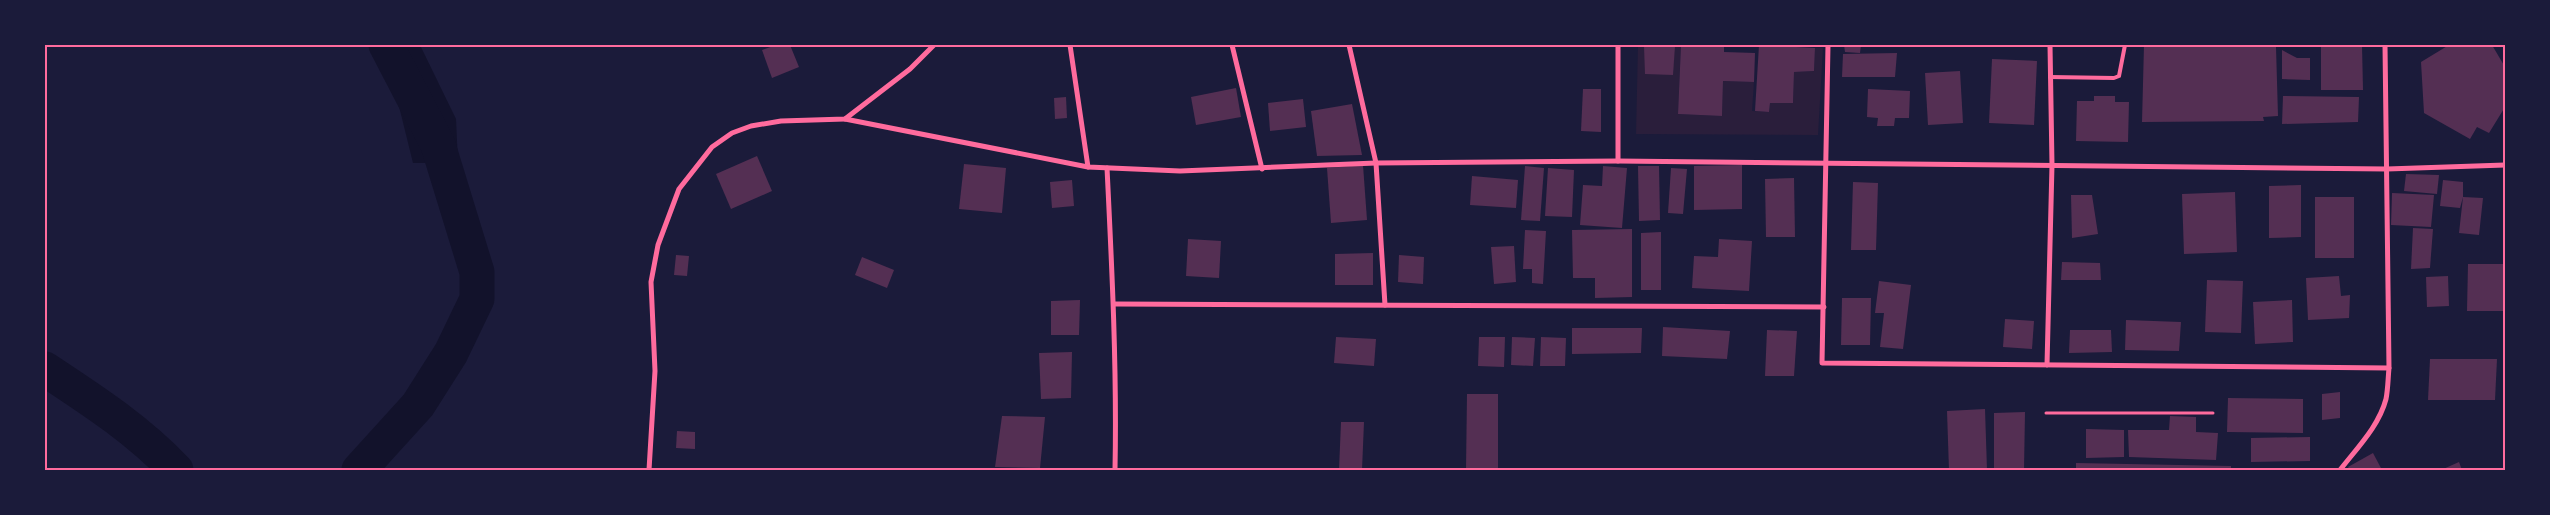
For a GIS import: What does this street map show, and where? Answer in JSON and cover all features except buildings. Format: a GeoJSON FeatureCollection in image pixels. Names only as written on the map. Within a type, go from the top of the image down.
{"type":"FeatureCollection","features":[{"type":"Feature","properties":{"kind":"street"},"geometry":{"type":"LineString","coordinates":[[846,119],[910,69],[934,45]]}},
{"type":"Feature","properties":{"kind":"street"},"geometry":{"type":"LineString","coordinates":[[1070,45],[1088,167]]}},
{"type":"Feature","properties":{"kind":"street"},"geometry":{"type":"LineString","coordinates":[[1232,45],[1262,169]]}},
{"type":"Feature","properties":{"kind":"street"},"geometry":{"type":"LineString","coordinates":[[1349,45],[1376,163],[1385,305]]}},
{"type":"Feature","properties":{"kind":"street"},"geometry":{"type":"LineString","coordinates":[[1618,45],[1618,161]]}},
{"type":"Feature","properties":{"kind":"street"},"geometry":{"type":"LineString","coordinates":[[1828,45],[1822,363],[2389,368]]}},
{"type":"Feature","properties":{"kind":"street"},"geometry":{"type":"LineString","coordinates":[[2047,365],[2052,165],[2050,45]]}},
{"type":"Feature","properties":{"kind":"street"},"geometry":{"type":"LineString","coordinates":[[2340,470],[2381,414],[2386,397],[2389,368],[2385,45]]}},
{"type":"Feature","properties":{"kind":"street"},"geometry":{"type":"LineString","coordinates":[[649,470],[655,371],[651,282],[658,245],[668,213],[683,184],[712,146],[732,133],[751,126],[782,121],[846,119],[1088,167],[1180,171],[1376,163],[1618,161],[2387,169],[2505,165]]}},
{"type":"Feature","properties":{"kind":"street"},"geometry":{"type":"LineString","coordinates":[[1107,168],[1115,304],[1117,391],[1115,470]]}},
{"type":"Feature","properties":{"kind":"street"},"geometry":{"type":"LineString","coordinates":[[1115,304],[1824,307]]}},
{"type":"Feature","properties":{"kind":"lane"},"geometry":{"type":"LineString","coordinates":[[2050,77],[2114,78],[2119,76],[2125,45]]}},
{"type":"Feature","properties":{"kind":"path"},"geometry":{"type":"LineString","coordinates":[[2046,413],[2213,413]]}},
{"type":"Feature","properties":{"kind":"shaded area"},"geometry":{"type":"Polygon","coordinates":[[[373,45],[420,45],[456,119],[458,163],[413,163],[395,90],[373,45]]]}},
{"type":"Feature","properties":{"kind":"shaded area"},"geometry":{"type":"Polygon","coordinates":[[[1638,45],[1681,45],[1678,114],[1722,116],[1723,81],[1754,82],[1752,111],[1769,112],[1770,103],[1793,103],[1794,72],[1814,71],[1815,48],[1823,48],[1818,135],[1636,134],[1638,45]]]}},
{"type":"Feature","properties":{"kind":"waterway"},"geometry":{"type":"LineString","coordinates":[[359,470],[418,405],[451,353],[477,299],[477,272],[438,145],[386,45]]}},
{"type":"Feature","properties":{"kind":"waterway"},"geometry":{"type":"LineString","coordinates":[[45,369],[130,428],[176,470]]}}]}
